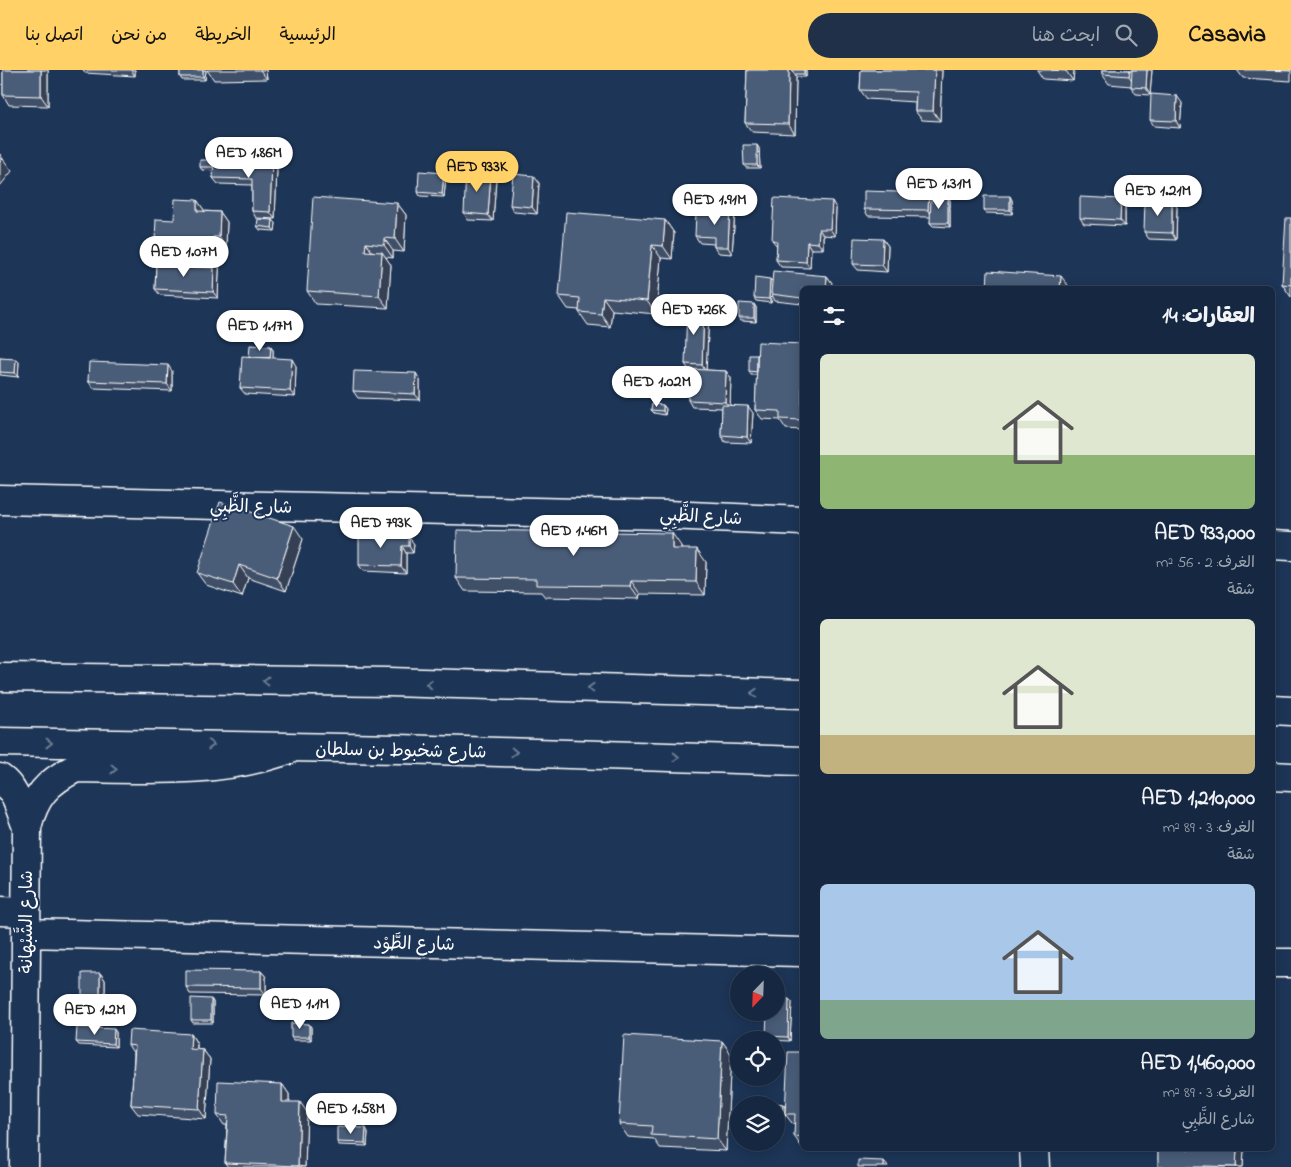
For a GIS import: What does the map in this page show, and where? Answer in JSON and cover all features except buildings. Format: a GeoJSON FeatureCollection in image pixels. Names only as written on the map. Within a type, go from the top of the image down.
{"type":"FeatureCollection","features":[{"type":"Feature","properties":{"kind":"street","name":"شارع الظَّبِي"},"geometry":{"type":"LineString","coordinates":[[0,500],[666,514],[800,521]]}},
{"type":"Feature","properties":{"kind":"street"},"geometry":{"type":"LineString","coordinates":[[1275,545],[1291,546]]}},
{"type":"Feature","properties":{"kind":"street"},"geometry":{"type":"LineString","coordinates":[[0,677],[389,682],[800,694]]}},
{"type":"Feature","properties":{"kind":"street"},"geometry":{"type":"LineString","coordinates":[[1275,710],[1291,711]]}},
{"type":"Feature","properties":{"kind":"street","name":"شارع شخبوط بن سلطان"},"geometry":{"type":"LineString","coordinates":[[0,742],[409,749],[800,761]]}},
{"type":"Feature","properties":{"kind":"street","name":"شارع الشَّبْهانة"},"geometry":{"type":"LineString","coordinates":[[24,1167],[17,919],[27,827],[31,812],[38,798],[61,775],[76,768],[178,770],[237,764],[266,758],[297,747]]}},
{"type":"Feature","properties":{"kind":"street"},"geometry":{"type":"LineString","coordinates":[[765,760],[800,773]]}},
{"type":"Feature","properties":{"kind":"street","name":"شارع الشَّبْهانة"},"geometry":{"type":"LineString","coordinates":[[0,778],[13,792],[27,827]]}},
{"type":"Feature","properties":{"kind":"street","name":"شارع الطَّوْد"},"geometry":{"type":"LineString","coordinates":[[17,919],[800,952]]}},
{"type":"Feature","properties":{"kind":"street"},"geometry":{"type":"LineString","coordinates":[[1275,963],[1291,963]]}},
{"type":"Feature","properties":{"kind":"street"},"geometry":{"type":"LineString","coordinates":[[1034,1151],[1035,1167]]}}]}
